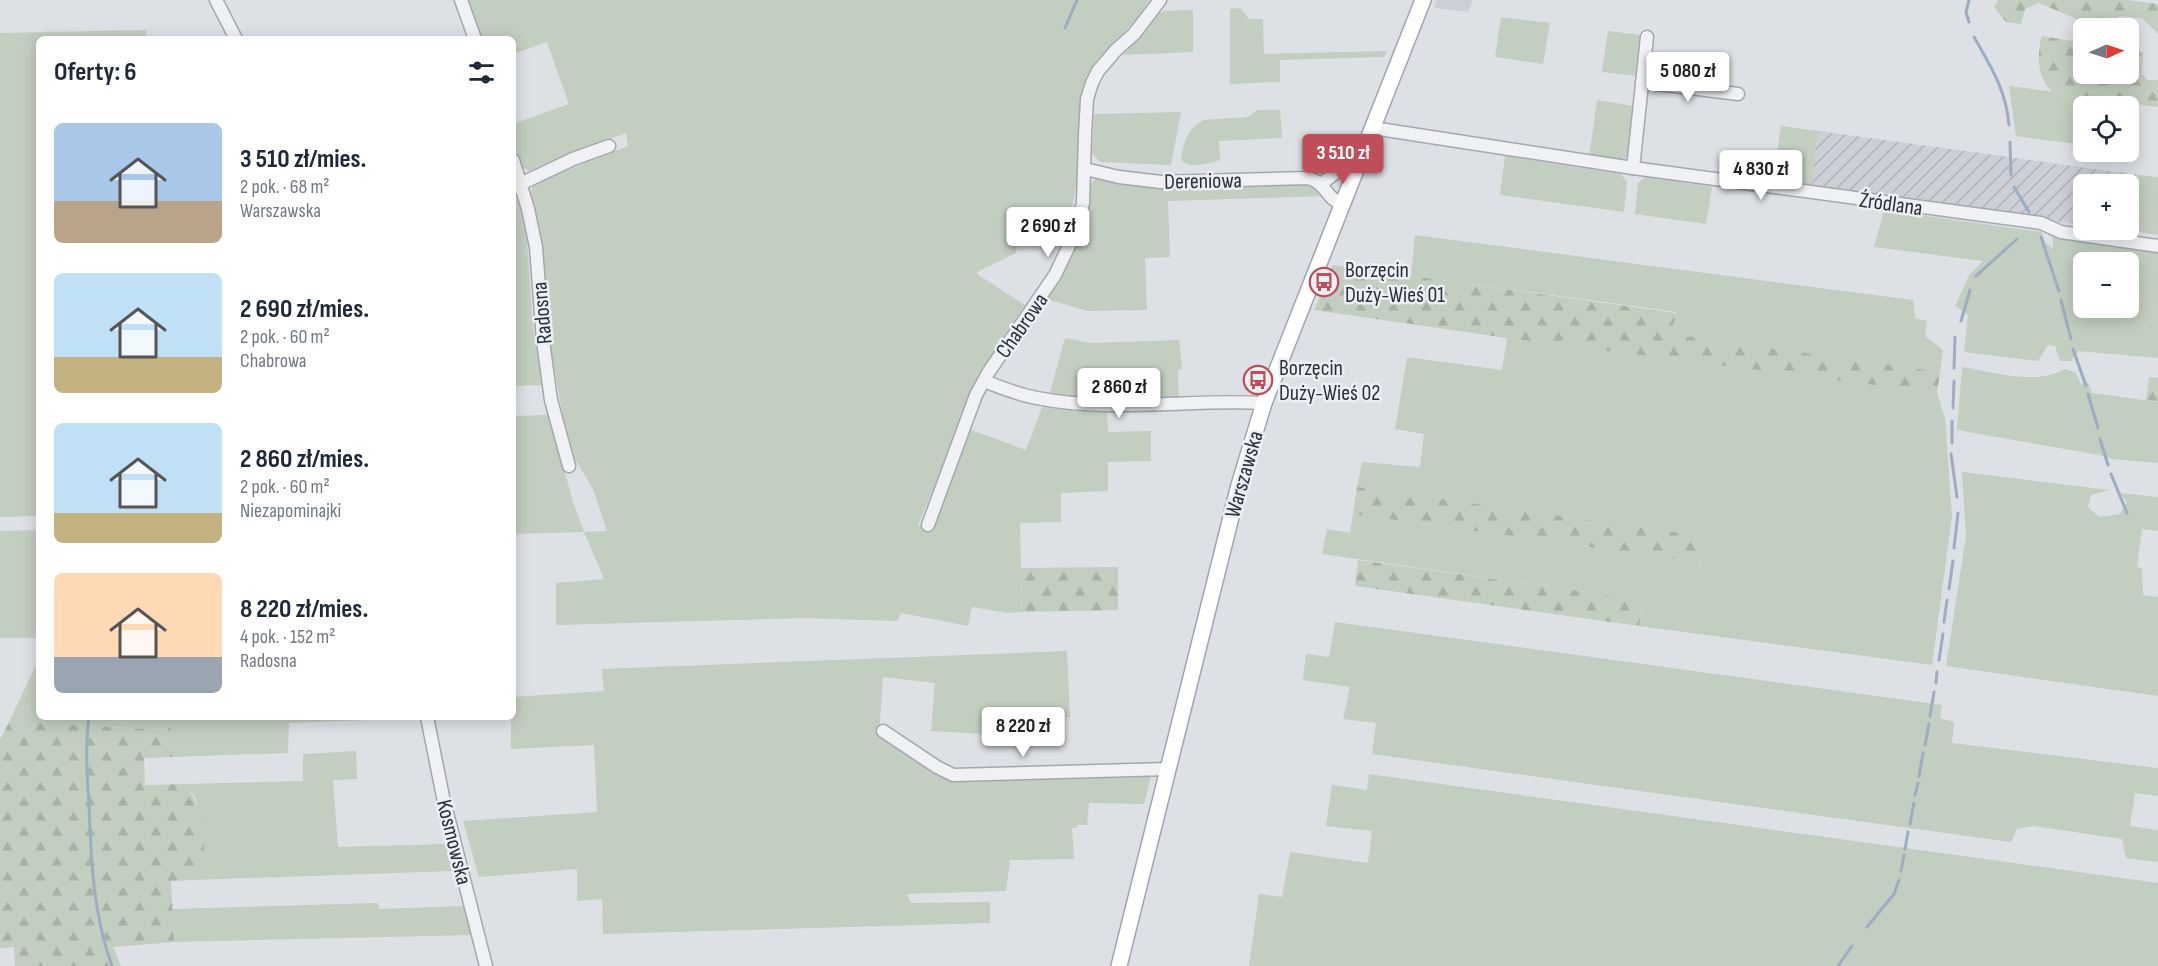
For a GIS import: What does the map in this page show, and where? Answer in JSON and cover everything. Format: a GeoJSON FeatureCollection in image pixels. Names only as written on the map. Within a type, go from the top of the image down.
{"type":"FeatureCollection","features":[{"type":"Feature","properties":{"kind":"main road","name":"Warszawska"},"geometry":{"type":"LineString","coordinates":[[1119,966],[1239,485],[1264,403],[1423,0]]}},
{"type":"Feature","properties":{"kind":"street"},"geometry":{"type":"LineString","coordinates":[[216,0],[234,36]]}},
{"type":"Feature","properties":{"kind":"street"},"geometry":{"type":"LineString","coordinates":[[461,0],[474,36]]}},
{"type":"Feature","properties":{"kind":"street","name":"Chabrowa"},"geometry":{"type":"LineString","coordinates":[[928,525],[976,395],[1055,275],[1075,233],[1083,203],[1084,134],[1092,83],[1116,50],[1134,34],[1160,0]]}},
{"type":"Feature","properties":{"kind":"street"},"geometry":{"type":"LineString","coordinates":[[1633,168],[1647,37]]}},
{"type":"Feature","properties":{"kind":"street"},"geometry":{"type":"LineString","coordinates":[[1642,82],[1738,94]]}},
{"type":"Feature","properties":{"kind":"street","name":"Źródlana"},"geometry":{"type":"LineString","coordinates":[[1374,126],[1379,129],[1633,168],[2041,223],[2061,232],[2158,246]]}},
{"type":"Feature","properties":{"kind":"street"},"geometry":{"type":"LineString","coordinates":[[517,186],[573,159],[609,146]]}},
{"type":"Feature","properties":{"kind":"street"},"geometry":{"type":"LineString","coordinates":[[1342,204],[1332,200],[1321,184],[1339,170],[1357,167]]}},
{"type":"Feature","properties":{"kind":"street","name":"Dereniowa"},"geometry":{"type":"LineString","coordinates":[[1085,169],[1119,177],[1161,182],[1308,178],[1321,184]]}},
{"type":"Feature","properties":{"kind":"street","name":"Radosna"},"geometry":{"type":"LineString","coordinates":[[517,186],[528,209],[536,247],[543,340],[551,400],[569,466]]}},
{"type":"Feature","properties":{"kind":"street"},"geometry":{"type":"LineString","coordinates":[[984,381],[1014,393],[1073,403],[1264,403]]}},
{"type":"Feature","properties":{"kind":"street","name":"Kosmowska"},"geometry":{"type":"LineString","coordinates":[[428,720],[443,797],[486,966]]}},
{"type":"Feature","properties":{"kind":"street"},"geometry":{"type":"LineString","coordinates":[[883,731],[953,775],[1168,769]]}},
{"type":"Feature","properties":{"kind":"shaded area"},"geometry":{"type":"Polygon","coordinates":[[[1437,0],[1473,0],[1468,12],[1434,8],[1437,0]]]}},
{"type":"Feature","properties":{"kind":"shaded area"},"geometry":{"type":"Polygon","coordinates":[[[1818,131],[2132,174],[2073,174],[2073,224],[1811,188],[1818,131]]]}},
{"type":"Feature","properties":{"kind":"green space"},"geometry":{"type":"Polygon","coordinates":[[[468,0],[1149,0],[1138,18],[1097,60],[1086,79],[1081,95],[1078,177],[1068,228],[1037,231],[1020,227],[1016,253],[977,274],[1025,305],[975,382],[958,430],[918,525],[933,525],[971,430],[1026,450],[1044,402],[1107,407],[1108,432],[1151,431],[1151,461],[1108,462],[1108,491],[1061,493],[1061,522],[1020,523],[1022,612],[1007,613],[972,607],[968,626],[901,613],[897,621],[804,618],[556,625],[556,583],[604,579],[584,532],[607,531],[593,489],[575,459],[562,412],[546,321],[540,240],[530,195],[534,183],[628,146],[626,133],[530,171],[521,167],[516,150],[516,123],[569,104],[547,42],[516,53],[516,36],[481,36],[468,0]]]}},
{"type":"Feature","properties":{"kind":"green space"},"geometry":{"type":"Polygon","coordinates":[[[1998,0],[2127,0],[2158,4],[2158,34],[2142,18],[2120,16],[2117,18],[2074,18],[2039,3],[2025,9],[2021,24],[2006,22],[1994,7],[1998,0]]]}},
{"type":"Feature","properties":{"kind":"green space"},"geometry":{"type":"Polygon","coordinates":[[[1240,8],[1249,19],[1263,19],[1264,54],[1387,51],[1384,57],[1280,60],[1280,82],[1230,84],[1230,9],[1240,8]]]}},
{"type":"Feature","properties":{"kind":"green space"},"geometry":{"type":"Polygon","coordinates":[[[1193,10],[1193,52],[1122,55],[1146,31],[1156,15],[1164,11],[1193,10]]]}},
{"type":"Feature","properties":{"kind":"green space"},"geometry":{"type":"Polygon","coordinates":[[[1501,17],[1550,23],[1543,64],[1495,57],[1501,17]]]}},
{"type":"Feature","properties":{"kind":"green space"},"geometry":{"type":"Polygon","coordinates":[[[146,30],[146,36],[36,36],[36,516],[0,517],[0,33],[146,30]]]}},
{"type":"Feature","properties":{"kind":"green space"},"geometry":{"type":"Polygon","coordinates":[[[1608,31],[1641,35],[1637,76],[1602,72],[1608,31]]]}},
{"type":"Feature","properties":{"kind":"green space"},"geometry":{"type":"Polygon","coordinates":[[[2042,36],[2073,41],[2073,84],[2139,84],[2139,51],[2143,52],[2142,74],[2147,80],[2158,80],[2158,107],[2139,104],[2139,96],[2076,96],[2054,93],[2042,75],[2039,59],[2042,36]]]}},
{"type":"Feature","properties":{"kind":"green space"},"geometry":{"type":"Polygon","coordinates":[[[2009,86],[2083,96],[2073,96],[2073,144],[2016,136],[2009,86]]]}},
{"type":"Feature","properties":{"kind":"green space"},"geometry":{"type":"Polygon","coordinates":[[[1597,100],[1634,106],[1629,155],[1620,162],[1589,158],[1597,100]]]}},
{"type":"Feature","properties":{"kind":"green space"},"geometry":{"type":"Polygon","coordinates":[[[1258,110],[1280,110],[1282,138],[1219,141],[1220,160],[1195,165],[1181,160],[1187,137],[1198,123],[1204,120],[1248,117],[1258,110]]]}},
{"type":"Feature","properties":{"kind":"green space"},"geometry":{"type":"Polygon","coordinates":[[[1181,112],[1171,165],[1100,162],[1092,153],[1094,114],[1181,112]]]}},
{"type":"Feature","properties":{"kind":"green space"},"geometry":{"type":"Polygon","coordinates":[[[1781,126],[1818,131],[1811,188],[1773,182],[1781,126]]]}},
{"type":"Feature","properties":{"kind":"green space"},"geometry":{"type":"Polygon","coordinates":[[[1505,156],[1621,174],[1627,182],[1624,212],[1500,195],[1505,156]]]}},
{"type":"Feature","properties":{"kind":"green space"},"geometry":{"type":"Polygon","coordinates":[[[2139,175],[2158,177],[2158,235],[2139,232],[2139,175]]]}},
{"type":"Feature","properties":{"kind":"green space"},"geometry":{"type":"Polygon","coordinates":[[[1097,177],[1168,189],[1299,183],[1328,196],[1168,201],[1170,257],[1145,258],[1147,310],[1088,311],[1046,299],[1060,281],[1072,256],[1088,203],[1090,185],[1097,177]]]}},
{"type":"Feature","properties":{"kind":"green space"},"geometry":{"type":"Polygon","coordinates":[[[1645,177],[1712,187],[1706,224],[1635,214],[1638,183],[1645,177]]]}},
{"type":"Feature","properties":{"kind":"green space"},"geometry":{"type":"Polygon","coordinates":[[[516,199],[527,240],[533,327],[542,385],[516,386],[516,199]]]}},
{"type":"Feature","properties":{"kind":"green space"},"geometry":{"type":"Polygon","coordinates":[[[1884,210],[2042,232],[2045,243],[2053,248],[2052,233],[2073,236],[2073,240],[2098,240],[2158,249],[2158,358],[2078,351],[2071,361],[2060,361],[2055,346],[2048,345],[2038,361],[1964,352],[1968,315],[1955,306],[1969,275],[1983,261],[1874,247],[1884,210]]]}},
{"type":"Feature","properties":{"kind":"green space"},"geometry":{"type":"Polygon","coordinates":[[[1415,235],[1913,300],[1915,318],[1927,321],[1925,336],[1943,350],[1940,372],[1670,334],[1676,312],[1411,276],[1415,235]]]}},
{"type":"Feature","properties":{"kind":"green space"},"geometry":{"type":"Polygon","coordinates":[[[1333,265],[1676,313],[1671,334],[1940,372],[1937,393],[1507,338],[1314,310],[1333,265]]]}},
{"type":"Feature","properties":{"kind":"green space"},"geometry":{"type":"Polygon","coordinates":[[[1065,338],[1089,343],[1179,340],[1182,369],[1178,370],[1179,400],[1087,400],[1049,396],[1065,338]]]}},
{"type":"Feature","properties":{"kind":"green space"},"geometry":{"type":"Polygon","coordinates":[[[1507,338],[1937,393],[1945,418],[1952,516],[1932,665],[1639,626],[1643,600],[1322,554],[1327,529],[1350,533],[1353,514],[1704,563],[1707,537],[1357,487],[1362,462],[1420,467],[1424,434],[1395,429],[1407,357],[1502,370],[1507,338]]]}},
{"type":"Feature","properties":{"kind":"green space"},"geometry":{"type":"Polygon","coordinates":[[[1962,367],[2027,377],[2040,377],[2065,369],[2076,373],[2081,384],[2088,382],[2092,393],[2158,402],[2158,463],[2112,459],[1957,430],[1962,367]]]}},
{"type":"Feature","properties":{"kind":"green space"},"geometry":{"type":"Polygon","coordinates":[[[2149,377],[2158,378],[2158,402],[2146,400],[2149,377]]]}},
{"type":"Feature","properties":{"kind":"green space"},"geometry":{"type":"Polygon","coordinates":[[[549,415],[573,502],[584,532],[516,534],[516,416],[549,415]]]}},
{"type":"Feature","properties":{"kind":"green space"},"geometry":{"type":"Polygon","coordinates":[[[1962,472],[2109,490],[2091,495],[2088,507],[2099,517],[2120,514],[2127,502],[2119,493],[2158,497],[2158,531],[2142,529],[2137,567],[2142,568],[2143,595],[2158,597],[2158,696],[1946,666],[1966,536],[1962,472]]]}},
{"type":"Feature","properties":{"kind":"green space"},"geometry":{"type":"Polygon","coordinates":[[[1357,487],[1708,537],[1704,563],[1353,514],[1357,487]]]}},
{"type":"Feature","properties":{"kind":"green space"},"geometry":{"type":"Polygon","coordinates":[[[36,530],[36,638],[0,638],[0,531],[36,530]]]}},
{"type":"Feature","properties":{"kind":"green space"},"geometry":{"type":"Polygon","coordinates":[[[1358,560],[1643,600],[1639,626],[1355,586],[1358,560]]]}},
{"type":"Feature","properties":{"kind":"green space"},"geometry":{"type":"Polygon","coordinates":[[[1118,567],[1118,610],[1022,612],[1021,568],[1118,567]]]}},
{"type":"Feature","properties":{"kind":"green space"},"geometry":{"type":"Polygon","coordinates":[[[1335,622],[1942,705],[1940,718],[1954,722],[1952,743],[2158,768],[2158,796],[2135,793],[2130,826],[2158,830],[2158,862],[2126,858],[2122,839],[2034,826],[2017,829],[2011,842],[1372,754],[1376,723],[1343,719],[1350,687],[1303,680],[1306,654],[1329,657],[1335,622]]]}},
{"type":"Feature","properties":{"kind":"green space"},"geometry":{"type":"Polygon","coordinates":[[[1067,651],[1070,717],[1001,717],[1002,735],[931,731],[935,683],[883,677],[879,735],[939,776],[949,779],[1151,777],[1144,804],[1089,803],[1087,825],[1077,825],[1077,828],[1072,828],[1074,859],[1010,860],[1006,891],[907,894],[911,903],[990,902],[990,923],[603,934],[602,899],[577,901],[577,869],[479,877],[463,821],[597,812],[594,745],[511,749],[511,720],[516,720],[516,697],[604,691],[602,669],[1067,651]]]}},
{"type":"Feature","properties":{"kind":"green space"},"geometry":{"type":"Polygon","coordinates":[[[36,665],[36,720],[366,720],[289,723],[288,753],[172,757],[170,728],[9,722],[36,665]]]}},
{"type":"Feature","properties":{"kind":"green space"},"geometry":{"type":"Polygon","coordinates":[[[9,722],[149,729],[171,728],[172,757],[144,758],[145,785],[186,784],[198,810],[204,839],[202,861],[193,880],[171,881],[174,942],[113,947],[121,966],[15,966],[14,947],[0,948],[0,740],[9,722]]]}},
{"type":"Feature","properties":{"kind":"green space"},"geometry":{"type":"Polygon","coordinates":[[[356,751],[357,779],[333,780],[338,847],[446,844],[452,871],[193,880],[203,859],[196,799],[186,784],[303,781],[303,754],[356,751]]]}},
{"type":"Feature","properties":{"kind":"green space"},"geometry":{"type":"Polygon","coordinates":[[[1369,774],[2158,883],[2158,966],[1249,966],[1259,894],[1282,897],[1290,852],[1368,863],[1372,831],[1326,826],[1332,785],[1367,790],[1369,774]]]}},
{"type":"Feature","properties":{"kind":"green space"},"geometry":{"type":"Polygon","coordinates":[[[378,903],[379,909],[464,906],[472,935],[174,942],[172,909],[378,903]]]}},
{"type":"Feature","properties":{"kind":"waterway"},"geometry":{"type":"LineString","coordinates":[[1065,28],[1077,0]]}},
{"type":"Feature","properties":{"kind":"waterway"},"geometry":{"type":"LineString","coordinates":[[1969,0],[1966,12],[1969,22]]}},
{"type":"Feature","properties":{"kind":"waterway"},"geometry":{"type":"LineString","coordinates":[[1974,37],[2001,90],[2009,125]]}},
{"type":"Feature","properties":{"kind":"waterway"},"geometry":{"type":"LineString","coordinates":[[2010,142],[2011,175]]}},
{"type":"Feature","properties":{"kind":"waterway"},"geometry":{"type":"LineString","coordinates":[[2014,187],[2029,212]]}},
{"type":"Feature","properties":{"kind":"waterway"},"geometry":{"type":"LineString","coordinates":[[2041,237],[2059,291]]}},
{"type":"Feature","properties":{"kind":"waterway"},"geometry":{"type":"LineString","coordinates":[[1976,276],[2017,239]]}},
{"type":"Feature","properties":{"kind":"waterway"},"geometry":{"type":"LineString","coordinates":[[1961,321],[1970,290]]}},
{"type":"Feature","properties":{"kind":"waterway"},"geometry":{"type":"LineString","coordinates":[[2061,300],[2071,339]]}},
{"type":"Feature","properties":{"kind":"waterway"},"geometry":{"type":"LineString","coordinates":[[1954,368],[1955,337]]}},
{"type":"Feature","properties":{"kind":"waterway"},"geometry":{"type":"LineString","coordinates":[[2073,349],[2086,386]]}},
{"type":"Feature","properties":{"kind":"waterway"},"geometry":{"type":"LineString","coordinates":[[1953,408],[1954,381]]}},
{"type":"Feature","properties":{"kind":"waterway"},"geometry":{"type":"LineString","coordinates":[[2088,394],[2098,428]]}},
{"type":"Feature","properties":{"kind":"waterway"},"geometry":{"type":"LineString","coordinates":[[1952,421],[1952,443]]}},
{"type":"Feature","properties":{"kind":"waterway"},"geometry":{"type":"LineString","coordinates":[[2100,439],[2108,465]]}},
{"type":"Feature","properties":{"kind":"waterway"},"geometry":{"type":"LineString","coordinates":[[1951,454],[1957,497]]}},
{"type":"Feature","properties":{"kind":"waterway"},"geometry":{"type":"LineString","coordinates":[[2111,474],[2127,513]]}},
{"type":"Feature","properties":{"kind":"waterway"},"geometry":{"type":"LineString","coordinates":[[1954,548],[1958,513]]}},
{"type":"Feature","properties":{"kind":"waterway"},"geometry":{"type":"LineString","coordinates":[[1949,589],[1953,561]]}},
{"type":"Feature","properties":{"kind":"waterway"},"geometry":{"type":"LineString","coordinates":[[1944,622],[1947,600]]}},
{"type":"Feature","properties":{"kind":"waterway"},"geometry":{"type":"LineString","coordinates":[[1939,660],[1943,634]]}},
{"type":"Feature","properties":{"kind":"waterway"},"geometry":{"type":"LineString","coordinates":[[1936,683],[1937,672]]}},
{"type":"Feature","properties":{"kind":"waterway"},"geometry":{"type":"LineString","coordinates":[[1930,716],[1934,692]]}},
{"type":"Feature","properties":{"kind":"waterway"},"geometry":{"type":"LineString","coordinates":[[89,720],[87,761],[92,866],[97,907],[112,966]]}},
{"type":"Feature","properties":{"kind":"waterway"},"geometry":{"type":"LineString","coordinates":[[1925,745],[1929,724]]}},
{"type":"Feature","properties":{"kind":"waterway"},"geometry":{"type":"LineString","coordinates":[[1919,776],[1923,753]]}},
{"type":"Feature","properties":{"kind":"waterway"},"geometry":{"type":"LineString","coordinates":[[1915,795],[1918,783]]}},
{"type":"Feature","properties":{"kind":"waterway"},"geometry":{"type":"LineString","coordinates":[[1910,824],[1914,803]]}},
{"type":"Feature","properties":{"kind":"waterway"},"geometry":{"type":"LineString","coordinates":[[1905,849],[1908,832]]}},
{"type":"Feature","properties":{"kind":"waterway"},"geometry":{"type":"LineString","coordinates":[[1901,871],[1904,855]]}},
{"type":"Feature","properties":{"kind":"waterway"},"geometry":{"type":"LineString","coordinates":[[1867,927],[1894,894],[1899,880]]}},
{"type":"Feature","properties":{"kind":"waterway"},"geometry":{"type":"LineString","coordinates":[[1838,966],[1852,946]]}},
{"type":"Feature","properties":{"kind":"place","name":"Borzęcin Duży-Wieś 01"},"geometry":{"type":"Point","coordinates":[1324,282]}},
{"type":"Feature","properties":{"kind":"place","name":"Borzęcin Duży-Wieś 02"},"geometry":{"type":"Point","coordinates":[1258,380]}}]}
